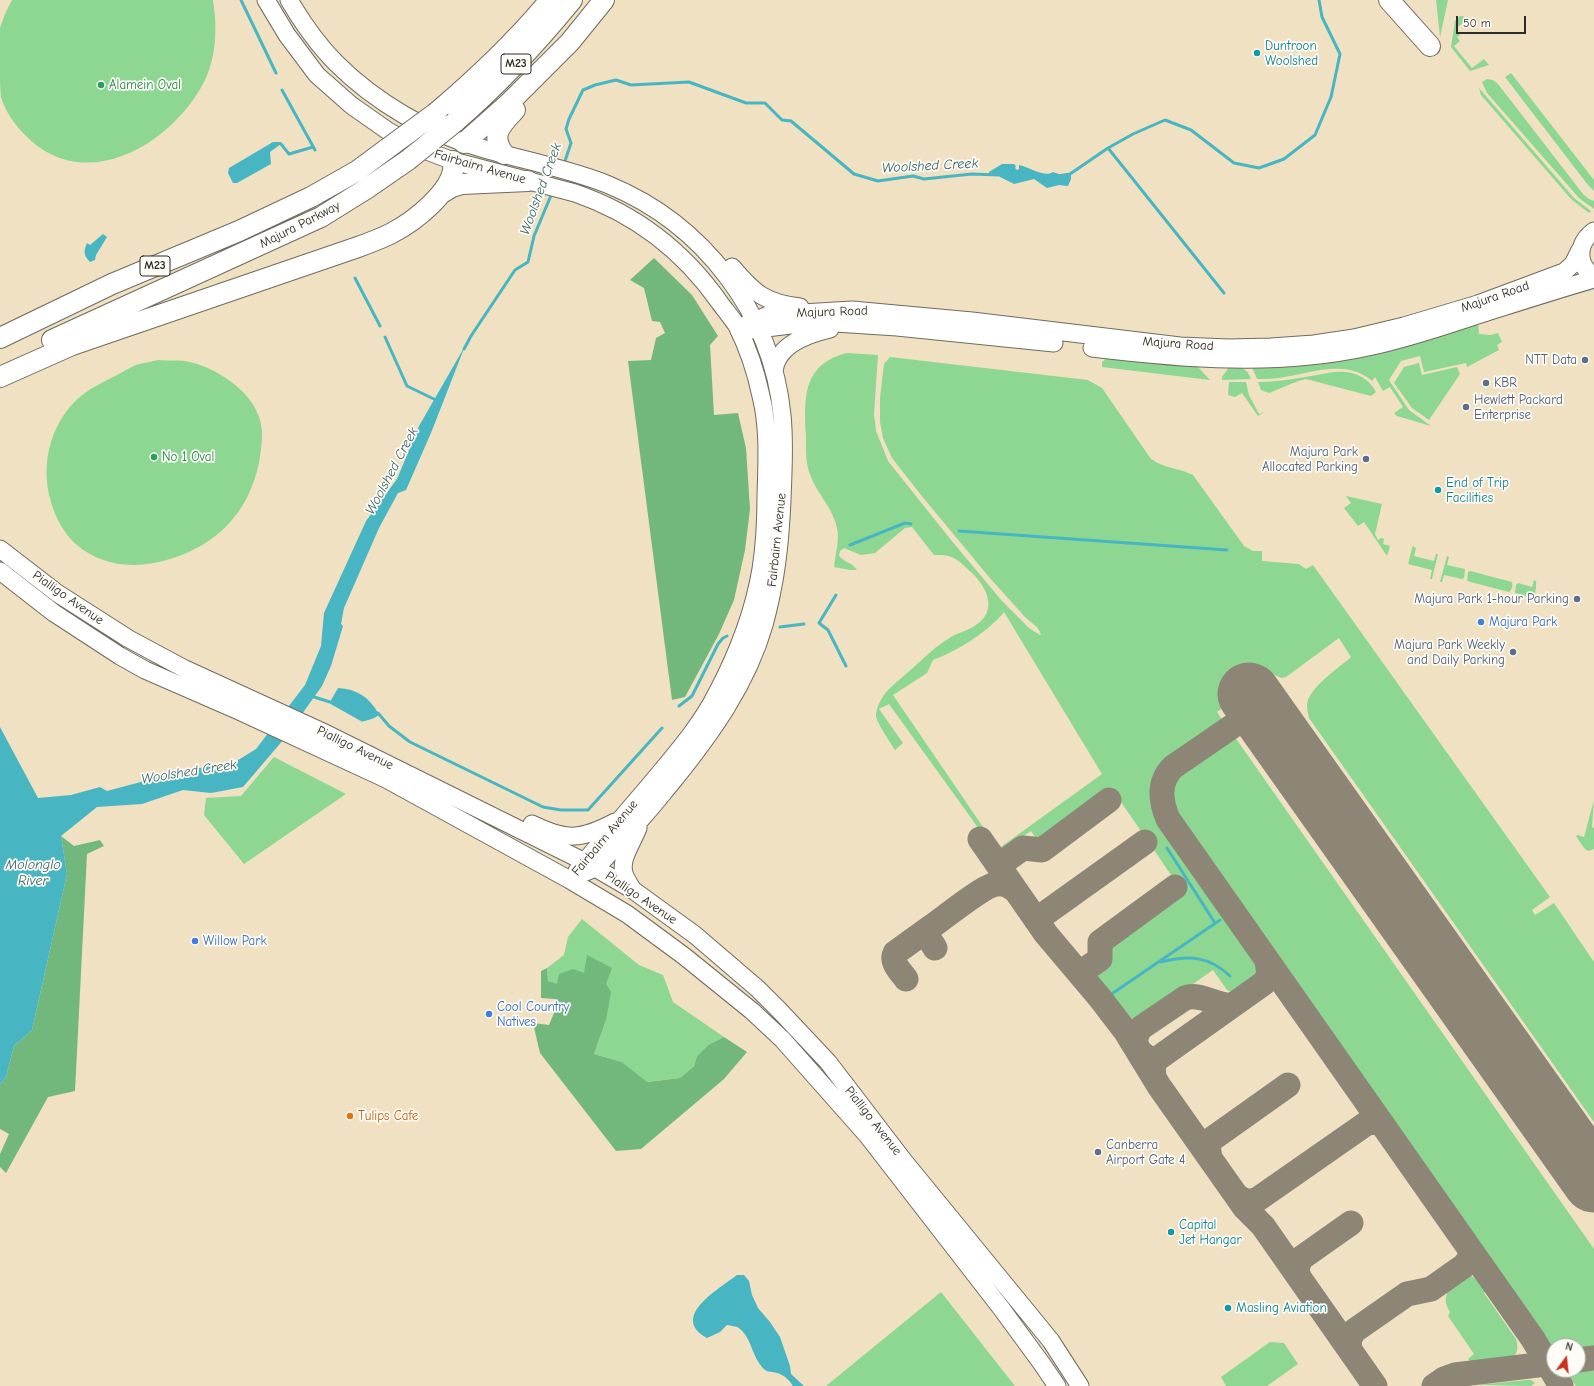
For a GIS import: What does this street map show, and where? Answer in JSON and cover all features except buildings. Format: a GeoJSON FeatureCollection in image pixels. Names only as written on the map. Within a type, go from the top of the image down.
{"type":"FeatureCollection","features":[{"type":"Feature","properties":{"kind":"highway"},"geometry":{"type":"LineString","coordinates":[[430,119],[462,78],[497,42],[532,0]]}},
{"type":"Feature","properties":{"kind":"highway","name":"Majura Parkway"},"geometry":{"type":"LineString","coordinates":[[0,338],[112,284],[239,231],[311,197],[357,171],[430,119],[491,64],[519,36],[550,0]]}},
{"type":"Feature","properties":{"kind":"highway","name":"Majura Parkway"},"geometry":{"type":"LineString","coordinates":[[0,367],[71,331],[321,217],[366,189],[408,160],[477,103],[516,64],[572,0]]}},
{"type":"Feature","properties":{"kind":"highway"},"geometry":{"type":"LineString","coordinates":[[442,193],[452,172],[455,153],[570,42],[604,0]]}},
{"type":"Feature","properties":{"kind":"highway"},"geometry":{"type":"LineString","coordinates":[[1389,0],[1430,46]]}},
{"type":"Feature","properties":{"kind":"highway"},"geometry":{"type":"LineString","coordinates":[[504,154],[497,142],[500,127],[549,76],[570,42]]}},
{"type":"Feature","properties":{"kind":"highway"},"geometry":{"type":"LineString","coordinates":[[0,377],[72,345],[384,237],[415,218],[442,193],[452,187],[462,184],[530,181]]}},
{"type":"Feature","properties":{"kind":"main road","name":"Fairbairn Avenue"},"geometry":{"type":"LineString","coordinates":[[266,0],[287,35],[317,75],[366,116],[404,140],[432,154],[504,154],[579,175],[606,184],[647,204],[685,230],[700,244],[724,271],[757,325],[774,371],[782,409],[784,439],[781,534],[778,564],[772,596],[761,633],[748,667],[735,694],[721,717],[686,765],[642,819],[590,865],[570,880]]}},
{"type":"Feature","properties":{"kind":"main road","name":"Fairbairn Avenue"},"geometry":{"type":"LineString","coordinates":[[289,0],[312,33],[336,63],[359,84],[430,119],[455,153],[530,181],[575,193],[593,200],[631,218],[672,248],[700,276],[738,330],[755,370],[762,397],[766,431],[766,525],[760,571],[738,648],[716,695],[674,756],[620,819],[590,865]]}},
{"type":"Feature","properties":{"kind":"main road"},"geometry":{"type":"LineString","coordinates":[[647,204],[680,216],[691,223],[712,243],[750,287],[762,296],[780,303],[852,317]]}},
{"type":"Feature","properties":{"kind":"main road","name":"Majura Road"},"geometry":{"type":"LineString","coordinates":[[738,330],[757,325],[768,315],[852,317],[972,321],[1180,346],[1229,348],[1314,344],[1354,338],[1404,326],[1478,304],[1564,272],[1573,264],[1586,238],[1594,231]]}},
{"type":"Feature","properties":{"kind":"main road"},"geometry":{"type":"LineString","coordinates":[[1580,250],[1580,256],[1584,267],[1594,278]]}},
{"type":"Feature","properties":{"kind":"main road","name":"Majura Road"},"geometry":{"type":"LineString","coordinates":[[852,317],[985,336],[1157,356],[1230,360],[1281,359],[1345,352],[1391,342],[1438,329],[1594,278]]}},
{"type":"Feature","properties":{"kind":"main road"},"geometry":{"type":"LineString","coordinates":[[774,371],[776,361],[782,353],[802,338],[852,317]]}},
{"type":"Feature","properties":{"kind":"main road","name":"Pialligo Avenue"},"geometry":{"type":"LineString","coordinates":[[0,549],[57,593],[129,639],[185,669],[243,704]]}},
{"type":"Feature","properties":{"kind":"main road","name":"Pialligo Avenue"},"geometry":{"type":"LineString","coordinates":[[0,571],[54,613],[120,656],[145,670],[243,704],[323,741],[386,779],[570,880],[627,914],[678,951],[752,1011],[782,1039],[872,1141],[1006,1314],[1057,1386]]}},
{"type":"Feature","properties":{"kind":"main road","name":"Pialligo Avenue"},"geometry":{"type":"LineString","coordinates":[[323,741],[376,758],[590,865],[633,890],[695,935],[730,964],[758,989],[828,1062],[903,1160],[1051,1341],[1080,1386]]}},
{"type":"Feature","properties":{"kind":"main road"},"geometry":{"type":"LineString","coordinates":[[376,758],[449,783],[558,835],[580,837],[601,830],[620,819]]}},
{"type":"Feature","properties":{"kind":"main road"},"geometry":{"type":"LineString","coordinates":[[633,890],[624,875],[624,865],[627,851],[642,819]]}},
{"type":"Feature","properties":{"kind":"main road"},"geometry":{"type":"LineString","coordinates":[[1051,1341],[1074,1364],[1092,1386]]}},
{"type":"Feature","properties":{"kind":"green space","name":"Alamein Oval"},"geometry":{"type":"Polygon","coordinates":[[[12,0],[213,0],[215,40],[212,61],[205,80],[191,103],[172,124],[150,142],[126,155],[100,162],[74,162],[49,153],[25,135],[11,118],[1,97],[0,28],[12,0]]]}},
{"type":"Feature","properties":{"kind":"green space"},"geometry":{"type":"Polygon","coordinates":[[[1436,0],[1448,0],[1440,37],[1436,0]]]}},
{"type":"Feature","properties":{"kind":"green space"},"geometry":{"type":"Polygon","coordinates":[[[1460,16],[1463,16],[1466,21],[1456,28],[1460,35],[1457,37],[1460,41],[1454,46],[1472,68],[1484,59],[1489,65],[1470,71],[1451,47],[1455,21],[1460,16]]]}},
{"type":"Feature","properties":{"kind":"green space"},"geometry":{"type":"Polygon","coordinates":[[[1511,73],[1594,180],[1594,191],[1505,77],[1511,73]]]}},
{"type":"Feature","properties":{"kind":"green space"},"geometry":{"type":"Polygon","coordinates":[[[1487,79],[1493,80],[1498,84],[1583,194],[1594,201],[1594,209],[1579,198],[1487,93],[1482,82],[1487,79]]]}},
{"type":"Feature","properties":{"kind":"green space"},"geometry":{"type":"Polygon","coordinates":[[[1479,88],[1574,198],[1591,211],[1589,213],[1571,199],[1481,95],[1479,88]]]}},
{"type":"Feature","properties":{"kind":"green space"},"geometry":{"type":"Polygon","coordinates":[[[654,258],[692,295],[718,336],[710,345],[714,415],[738,413],[746,448],[750,509],[745,550],[734,600],[719,634],[685,697],[672,700],[628,361],[651,360],[656,338],[665,333],[660,322],[652,321],[644,288],[630,280],[654,258]]]}},
{"type":"Feature","properties":{"kind":"green space"},"geometry":{"type":"Polygon","coordinates":[[[1478,323],[1479,334],[1491,335],[1498,333],[1502,342],[1497,345],[1499,350],[1467,367],[1466,363],[1424,372],[1420,356],[1401,361],[1389,380],[1409,410],[1431,426],[1397,416],[1394,413],[1403,407],[1390,387],[1383,391],[1375,377],[1372,381],[1362,374],[1351,370],[1327,369],[1291,376],[1257,379],[1252,367],[1478,323]]]}},
{"type":"Feature","properties":{"kind":"green space"},"geometry":{"type":"Polygon","coordinates":[[[847,353],[878,355],[874,414],[876,431],[888,461],[1002,601],[1029,628],[1040,635],[1041,634],[1037,627],[1026,618],[989,577],[892,458],[883,438],[880,422],[880,398],[884,364],[890,357],[1088,380],[1102,388],[1151,459],[1193,475],[1244,546],[1253,551],[1262,551],[1262,561],[1299,564],[1306,569],[1313,565],[1550,897],[1532,910],[1535,915],[1554,903],[1594,962],[1594,1122],[1309,718],[1307,705],[1313,692],[1318,685],[1351,657],[1339,638],[1286,677],[1282,678],[1272,674],[1217,712],[1226,725],[1169,764],[1161,775],[1157,794],[1159,814],[1252,950],[1251,953],[1260,969],[1258,975],[1233,993],[1227,990],[1213,970],[1129,1029],[1089,975],[1105,964],[1109,956],[1109,951],[1106,946],[1182,891],[1119,799],[1111,790],[1038,841],[1031,831],[997,854],[889,704],[879,709],[903,743],[895,750],[877,719],[876,713],[878,706],[887,691],[941,644],[973,627],[981,621],[986,614],[988,600],[982,585],[971,572],[954,558],[946,555],[934,555],[912,527],[905,528],[875,553],[861,555],[844,548],[840,551],[839,556],[857,570],[834,567],[838,532],[832,514],[814,484],[809,472],[806,456],[805,421],[806,395],[809,384],[814,374],[822,365],[833,358],[847,353]],[[1004,612],[981,634],[952,652],[933,660],[927,673],[893,695],[998,849],[1102,774],[1004,612]]]}},
{"type":"Feature","properties":{"kind":"green space"},"geometry":{"type":"Polygon","coordinates":[[[1108,357],[1197,366],[1210,380],[1102,367],[1102,362],[1108,357]]]}},
{"type":"Feature","properties":{"kind":"green space","name":"No 1 Oval"},"geometry":{"type":"Polygon","coordinates":[[[158,360],[185,361],[208,368],[230,381],[240,389],[256,409],[260,420],[262,436],[259,463],[254,482],[247,498],[226,527],[213,538],[198,548],[163,561],[136,565],[118,564],[101,559],[84,551],[71,539],[61,526],[51,502],[48,487],[48,456],[51,441],[57,427],[64,414],[74,402],[92,388],[138,364],[158,360]]]}},
{"type":"Feature","properties":{"kind":"green space"},"geometry":{"type":"Polygon","coordinates":[[[1419,363],[1422,375],[1457,367],[1460,374],[1429,420],[1412,408],[1394,383],[1404,367],[1419,363]]]}},
{"type":"Feature","properties":{"kind":"green space"},"geometry":{"type":"Polygon","coordinates":[[[1229,367],[1243,368],[1251,379],[1222,380],[1222,377],[1229,367]]]}},
{"type":"Feature","properties":{"kind":"green space"},"geometry":{"type":"Polygon","coordinates":[[[1334,372],[1347,372],[1359,375],[1373,386],[1376,392],[1371,396],[1306,379],[1269,393],[1261,390],[1258,382],[1286,380],[1334,372]]]}},
{"type":"Feature","properties":{"kind":"green space"},"geometry":{"type":"Polygon","coordinates":[[[1229,382],[1246,382],[1249,395],[1259,414],[1264,412],[1258,416],[1242,393],[1235,397],[1228,395],[1229,382]]]}},
{"type":"Feature","properties":{"kind":"green space"},"geometry":{"type":"Polygon","coordinates":[[[1346,496],[1382,504],[1375,534],[1378,540],[1381,538],[1384,539],[1383,544],[1390,546],[1387,556],[1364,522],[1358,526],[1344,508],[1351,503],[1346,496]]]}},
{"type":"Feature","properties":{"kind":"green space"},"geometry":{"type":"Polygon","coordinates":[[[1413,545],[1416,548],[1414,556],[1434,561],[1436,554],[1438,554],[1432,579],[1430,579],[1432,570],[1408,564],[1413,545]]]}},
{"type":"Feature","properties":{"kind":"green space"},"geometry":{"type":"Polygon","coordinates":[[[1447,556],[1449,557],[1447,565],[1465,569],[1464,578],[1462,579],[1444,575],[1442,582],[1440,582],[1447,556]]]}},
{"type":"Feature","properties":{"kind":"green space"},"geometry":{"type":"Polygon","coordinates":[[[1470,571],[1512,582],[1512,589],[1509,592],[1467,581],[1468,572],[1470,571]]]}},
{"type":"Feature","properties":{"kind":"green space"},"geometry":{"type":"Polygon","coordinates":[[[1534,580],[1536,581],[1535,594],[1532,601],[1528,605],[1529,597],[1515,593],[1516,585],[1518,583],[1532,587],[1534,580]]]}},
{"type":"Feature","properties":{"kind":"green space"},"geometry":{"type":"Polygon","coordinates":[[[1232,733],[1594,1249],[1594,1350],[1586,1351],[1586,1338],[1546,1338],[1546,1342],[1541,1338],[1264,943],[1259,944],[1176,826],[1166,801],[1166,790],[1174,774],[1232,733]]]}},
{"type":"Feature","properties":{"kind":"green space"},"geometry":{"type":"Polygon","coordinates":[[[274,757],[346,794],[244,864],[204,815],[206,798],[241,796],[274,757]]]}},
{"type":"Feature","properties":{"kind":"green space"},"geometry":{"type":"Polygon","coordinates":[[[1594,800],[1592,827],[1594,828],[1594,849],[1588,851],[1584,848],[1576,836],[1584,837],[1594,800]]]}},
{"type":"Feature","properties":{"kind":"green space"},"geometry":{"type":"Polygon","coordinates":[[[61,836],[74,846],[100,840],[104,846],[87,854],[75,1091],[48,1097],[6,1173],[0,1167],[0,1154],[9,1134],[0,1129],[0,1084],[6,1077],[14,1046],[32,1030],[67,874],[61,836]]]}},
{"type":"Feature","properties":{"kind":"green space"},"geometry":{"type":"Polygon","coordinates":[[[582,919],[639,965],[663,975],[673,1002],[724,1037],[708,1045],[697,1056],[694,1066],[680,1078],[646,1082],[622,1062],[594,1054],[606,1020],[584,973],[557,985],[548,981],[547,968],[564,955],[568,937],[582,919]]]}},
{"type":"Feature","properties":{"kind":"green space"},"geometry":{"type":"Polygon","coordinates":[[[587,955],[612,968],[606,984],[611,992],[606,1020],[594,1054],[622,1062],[647,1082],[680,1078],[694,1066],[697,1056],[708,1045],[724,1037],[747,1052],[724,1079],[641,1149],[616,1151],[540,1053],[533,1023],[549,1025],[554,1013],[555,999],[541,998],[541,971],[547,968],[548,981],[557,984],[559,974],[573,969],[584,973],[587,955]]]}},
{"type":"Feature","properties":{"kind":"green space"},"geometry":{"type":"Polygon","coordinates":[[[1468,1275],[1474,1277],[1480,1284],[1485,1291],[1484,1293],[1516,1339],[1517,1351],[1512,1358],[1508,1360],[1477,1366],[1468,1359],[1474,1354],[1448,1316],[1450,1312],[1446,1300],[1449,1290],[1468,1275]]]}},
{"type":"Feature","properties":{"kind":"green space"},"geometry":{"type":"Polygon","coordinates":[[[941,1292],[1015,1386],[826,1386],[941,1292]]]}},
{"type":"Feature","properties":{"kind":"green space"},"geometry":{"type":"Polygon","coordinates":[[[1270,1342],[1284,1343],[1298,1364],[1267,1386],[1226,1386],[1221,1377],[1270,1342]]]}},
{"type":"Feature","properties":{"kind":"green space"},"geometry":{"type":"Polygon","coordinates":[[[1594,1370],[1594,1386],[1576,1386],[1570,1378],[1586,1378],[1586,1371],[1594,1370]]]}},
{"type":"Feature","properties":{"kind":"green space"},"geometry":{"type":"Polygon","coordinates":[[[1531,1380],[1535,1383],[1531,1386],[1478,1385],[1531,1380]]]}},
{"type":"Feature","properties":{"kind":"water"},"geometry":{"type":"Polygon","coordinates":[[[273,142],[281,142],[281,144],[270,152],[271,164],[237,183],[233,183],[228,173],[229,168],[273,142]]]}},
{"type":"Feature","properties":{"kind":"water"},"geometry":{"type":"Polygon","coordinates":[[[1002,164],[1014,164],[1017,170],[1019,169],[1019,165],[1046,174],[1053,172],[1064,176],[1071,175],[1071,179],[1068,186],[1059,185],[1047,188],[1034,179],[1014,184],[994,174],[989,174],[989,172],[1002,164]]]}},
{"type":"Feature","properties":{"kind":"water"},"geometry":{"type":"Polygon","coordinates":[[[103,234],[107,237],[96,255],[95,260],[90,262],[86,258],[85,254],[87,243],[90,245],[103,234]]]}},
{"type":"Feature","properties":{"kind":"water","name":"Molonglo River"},"geometry":{"type":"Polygon","coordinates":[[[465,346],[431,433],[406,490],[398,493],[379,528],[344,608],[341,624],[343,626],[331,666],[322,686],[284,739],[243,787],[211,793],[183,790],[142,804],[97,807],[61,836],[67,874],[32,1030],[14,1046],[6,1077],[0,1084],[0,727],[38,798],[71,795],[100,787],[107,791],[182,771],[235,762],[256,749],[305,685],[321,646],[324,613],[366,521],[397,479],[419,426],[465,346]]]}},
{"type":"Feature","properties":{"kind":"water"},"geometry":{"type":"Polygon","coordinates":[[[338,688],[351,690],[362,695],[371,702],[378,713],[377,716],[362,720],[330,702],[338,688]]]}},
{"type":"Feature","properties":{"kind":"water"},"geometry":{"type":"Polygon","coordinates":[[[737,1275],[744,1275],[749,1281],[752,1295],[758,1308],[780,1337],[790,1366],[791,1374],[804,1386],[793,1386],[782,1375],[769,1372],[764,1369],[757,1359],[746,1335],[738,1327],[727,1325],[720,1332],[707,1338],[697,1330],[693,1321],[695,1313],[701,1304],[737,1275]]]}},
{"type":"Feature","properties":{"kind":"waterway"},"geometry":{"type":"LineString","coordinates":[[241,0],[276,73]]}},
{"type":"Feature","properties":{"kind":"waterway","name":"Woolshed Creek"},"geometry":{"type":"LineString","coordinates":[[1058,176],[1070,174],[1108,148],[1133,134],[1165,120],[1191,130],[1234,163],[1259,168],[1284,159],[1315,135],[1331,97],[1340,54],[1322,17],[1319,0]]}},
{"type":"Feature","properties":{"kind":"waterway","name":"Woolshed Creek"},"geometry":{"type":"LineString","coordinates":[[564,164],[571,143],[566,129],[569,119],[583,90],[595,85],[616,80],[631,85],[689,82],[746,103],[765,103],[782,120],[791,121],[854,174],[878,181],[913,176],[924,179],[972,174],[998,175]]}},
{"type":"Feature","properties":{"kind":"waterway"},"geometry":{"type":"LineString","coordinates":[[282,90],[315,150]]}},
{"type":"Feature","properties":{"kind":"waterway"},"geometry":{"type":"LineString","coordinates":[[281,144],[289,154],[313,147]]}},
{"type":"Feature","properties":{"kind":"waterway"},"geometry":{"type":"LineString","coordinates":[[1108,148],[1224,293]]}},
{"type":"Feature","properties":{"kind":"waterway","name":"Woolshed Creek"},"geometry":{"type":"LineString","coordinates":[[464,349],[515,270],[528,262],[534,236],[552,193]]}},
{"type":"Feature","properties":{"kind":"waterway"},"geometry":{"type":"LineString","coordinates":[[355,278],[380,326]]}},
{"type":"Feature","properties":{"kind":"waterway"},"geometry":{"type":"LineString","coordinates":[[385,337],[407,386],[438,401]]}},
{"type":"Feature","properties":{"kind":"waterway"},"geometry":{"type":"LineString","coordinates":[[850,545],[905,523],[911,524]]}},
{"type":"Feature","properties":{"kind":"waterway"},"geometry":{"type":"LineString","coordinates":[[959,531],[1227,550]]}},
{"type":"Feature","properties":{"kind":"waterway"},"geometry":{"type":"LineString","coordinates":[[836,595],[819,623],[828,630],[846,666]]}},
{"type":"Feature","properties":{"kind":"waterway"},"geometry":{"type":"LineString","coordinates":[[780,627],[804,624]]}},
{"type":"Feature","properties":{"kind":"waterway"},"geometry":{"type":"LineString","coordinates":[[679,706],[692,696],[718,644],[727,636]]}},
{"type":"Feature","properties":{"kind":"waterway"},"geometry":{"type":"LineString","coordinates":[[311,696],[330,702],[362,720],[373,717],[378,713],[389,726],[410,742],[543,807],[561,810],[588,810],[662,728]]}},
{"type":"Feature","properties":{"kind":"waterway"},"geometry":{"type":"LineString","coordinates":[[1167,848],[1215,923]]}},
{"type":"Feature","properties":{"kind":"waterway"},"geometry":{"type":"LineString","coordinates":[[1113,993],[1220,920]]}},
{"type":"Feature","properties":{"kind":"waterway"},"geometry":{"type":"LineString","coordinates":[[1161,962],[1181,958],[1198,959],[1214,964],[1230,976]]}},
{"type":"Feature","properties":{"kind":"taxiway"},"geometry":{"type":"LineString","coordinates":[[1259,708],[1173,767],[1168,773],[1162,792],[1163,805],[1168,819],[1533,1339],[1561,1386]]}},
{"type":"Feature","properties":{"kind":"taxiway"},"geometry":{"type":"LineString","coordinates":[[999,865],[1023,848],[1042,850],[1109,800]]}},
{"type":"Feature","properties":{"kind":"taxiway"},"geometry":{"type":"LineString","coordinates":[[980,839],[1046,934],[1100,998],[1126,1032],[1159,1086],[1245,1208],[1263,1226],[1375,1386]]}},
{"type":"Feature","properties":{"kind":"taxiway"},"geometry":{"type":"LineString","coordinates":[[1036,920],[1145,842]]}},
{"type":"Feature","properties":{"kind":"taxiway"},"geometry":{"type":"LineString","coordinates":[[935,948],[928,935],[931,927],[974,896],[997,884],[1007,885],[1017,892]]}},
{"type":"Feature","properties":{"kind":"taxiway"},"geometry":{"type":"LineString","coordinates":[[1080,973],[1100,959],[1100,942],[1175,887]]}},
{"type":"Feature","properties":{"kind":"taxiway"},"geometry":{"type":"LineString","coordinates":[[906,979],[895,963],[895,953],[931,927]]}},
{"type":"Feature","properties":{"kind":"taxiway"},"geometry":{"type":"LineString","coordinates":[[1154,1077],[1153,1066],[1157,1059],[1264,983],[1269,975],[1267,961]]}},
{"type":"Feature","properties":{"kind":"taxiway"},"geometry":{"type":"LineString","coordinates":[[1144,1055],[1138,1049],[1136,1042],[1139,1030],[1185,998],[1197,997],[1221,1004],[1233,1005]]}},
{"type":"Feature","properties":{"kind":"taxiway"},"geometry":{"type":"LineString","coordinates":[[1210,1158],[1208,1146],[1212,1139],[1288,1085]]}},
{"type":"Feature","properties":{"kind":"taxiway"},"geometry":{"type":"LineString","coordinates":[[1236,1195],[1246,1201],[1258,1199],[1367,1123],[1376,1122],[1383,1125]]}},
{"type":"Feature","properties":{"kind":"taxiway"},"geometry":{"type":"LineString","coordinates":[[1299,1277],[1297,1270],[1300,1259],[1351,1223]]}},
{"type":"Feature","properties":{"kind":"taxiway"},"geometry":{"type":"LineString","coordinates":[[1350,1350],[1349,1340],[1354,1331],[1407,1294],[1431,1289],[1465,1265],[1471,1256],[1469,1248]]}},
{"type":"Feature","properties":{"kind":"taxiway"},"geometry":{"type":"LineString","coordinates":[[1586,1359],[1594,1358]]}},
{"type":"Feature","properties":{"kind":"taxiway"},"geometry":{"type":"LineString","coordinates":[[1434,1386],[1444,1379],[1455,1375],[1546,1364]]}},
{"type":"Feature","properties":{"kind":"runway"},"geometry":{"type":"LineString","coordinates":[[1249,694],[1594,1181]]}},
{"type":"Feature","properties":{"kind":"place","name":"Duntroon Woolshed"},"geometry":{"type":"Point","coordinates":[1257,53]}},
{"type":"Feature","properties":{"kind":"place","name":"Alamein Oval"},"geometry":{"type":"Point","coordinates":[101,85]}},
{"type":"Feature","properties":{"kind":"place","name":"NTT Data"},"geometry":{"type":"Point","coordinates":[1585,360]}},
{"type":"Feature","properties":{"kind":"place","name":"KBR"},"geometry":{"type":"Point","coordinates":[1486,383]}},
{"type":"Feature","properties":{"kind":"place","name":"Hewlett Packard Enterprise"},"geometry":{"type":"Point","coordinates":[1466,407]}},
{"type":"Feature","properties":{"kind":"place","name":"No 1 Oval"},"geometry":{"type":"Point","coordinates":[154,457]}},
{"type":"Feature","properties":{"kind":"place","name":"Majura Park Allocated Parking"},"geometry":{"type":"Point","coordinates":[1366,459]}},
{"type":"Feature","properties":{"kind":"place","name":"End of Trip Facilities"},"geometry":{"type":"Point","coordinates":[1438,490]}},
{"type":"Feature","properties":{"kind":"place","name":"Majura Park 1-hour Parking"},"geometry":{"type":"Point","coordinates":[1577,599]}},
{"type":"Feature","properties":{"kind":"place","name":"Majura Park"},"geometry":{"type":"Point","coordinates":[1481,622]}},
{"type":"Feature","properties":{"kind":"place","name":"Majura Park Weekly and Daily Parking"},"geometry":{"type":"Point","coordinates":[1513,652]}},
{"type":"Feature","properties":{"kind":"place","name":"Willow Park"},"geometry":{"type":"Point","coordinates":[195,941]}},
{"type":"Feature","properties":{"kind":"place","name":"Cool Country Natives"},"geometry":{"type":"Point","coordinates":[489,1014]}},
{"type":"Feature","properties":{"kind":"place","name":"Tulips Cafe"},"geometry":{"type":"Point","coordinates":[350,1116]}},
{"type":"Feature","properties":{"kind":"place","name":"Canberra Airport Gate 4"},"geometry":{"type":"Point","coordinates":[1098,1152]}},
{"type":"Feature","properties":{"kind":"place","name":"Capital Jet Hangar"},"geometry":{"type":"Point","coordinates":[1171,1232]}},
{"type":"Feature","properties":{"kind":"place","name":"Masling Aviation"},"geometry":{"type":"Point","coordinates":[1228,1308]}}]}
